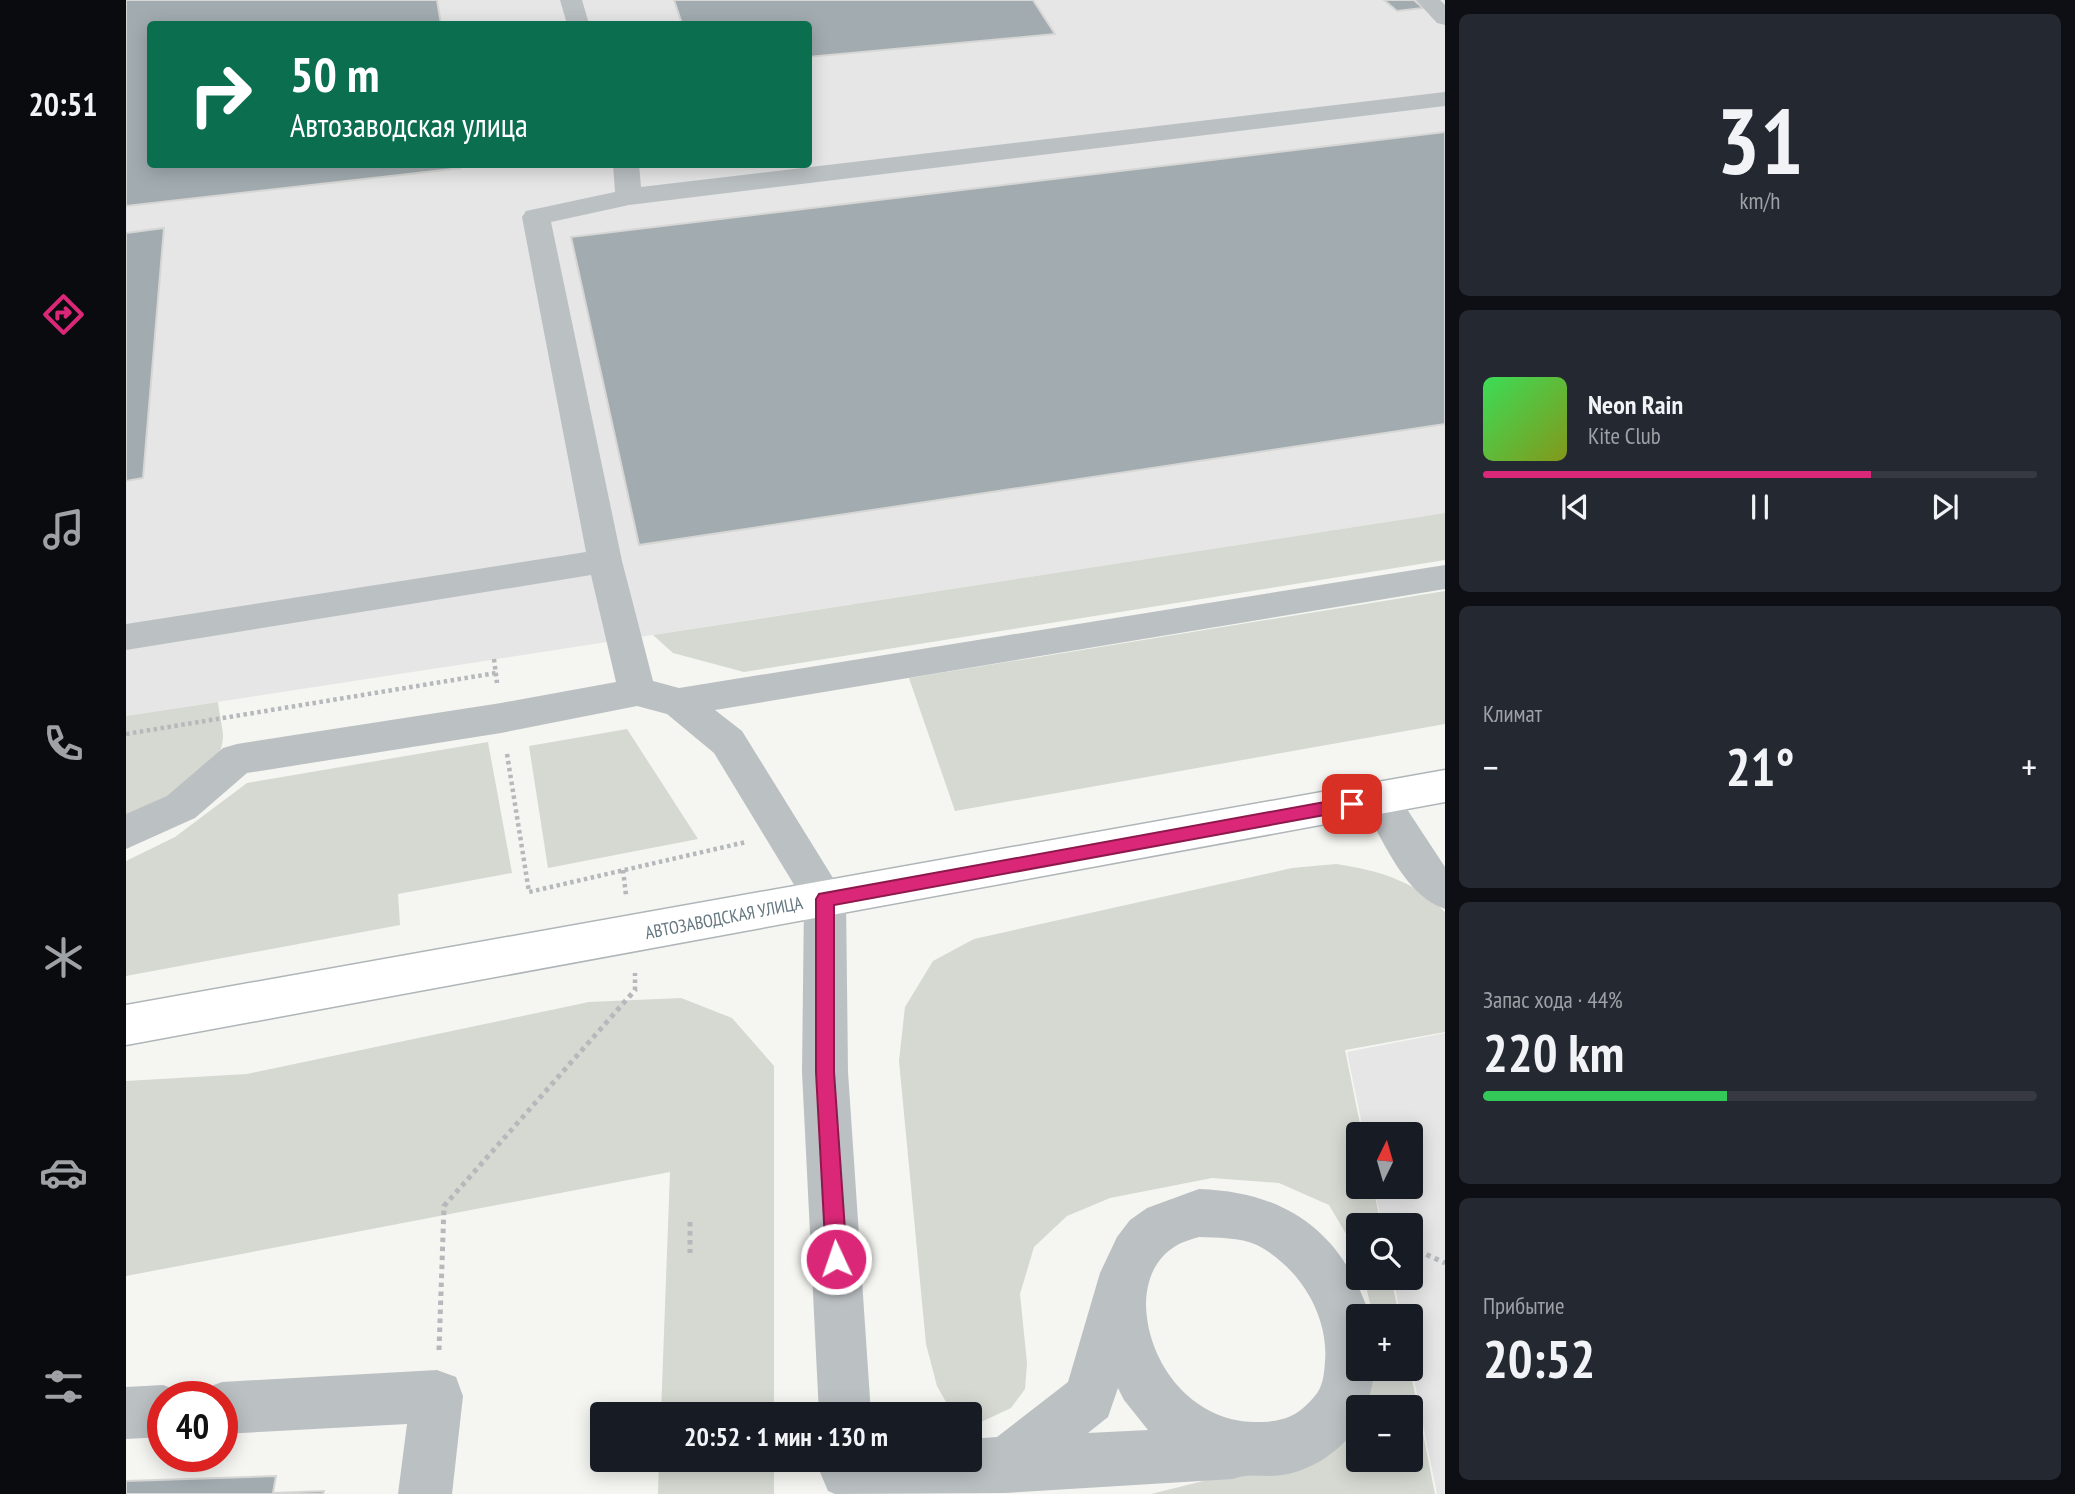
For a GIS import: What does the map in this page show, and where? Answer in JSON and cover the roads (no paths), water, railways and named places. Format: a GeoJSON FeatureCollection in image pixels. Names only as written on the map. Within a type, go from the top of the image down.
{"type":"FeatureCollection","features":[{"type":"Feature","properties":{"kind":"main road","name":"АВТОЗАВОДСКАЯ УЛИЦА"},"geometry":{"type":"LineString","coordinates":[[126,1025],[1445,786]]}},
{"type":"Feature","properties":{"kind":"street"},"geometry":{"type":"LineString","coordinates":[[572,0],[577,21]]}},
{"type":"Feature","properties":{"kind":"street"},"geometry":{"type":"LineString","coordinates":[[1427,0],[1445,18]]}},
{"type":"Feature","properties":{"kind":"street"},"geometry":{"type":"LineString","coordinates":[[637,692],[605,561],[536,217],[629,198],[1445,99]]}},
{"type":"Feature","properties":{"kind":"street"},"geometry":{"type":"LineString","coordinates":[[626,168],[629,198]]}},
{"type":"Feature","properties":{"kind":"street"},"geometry":{"type":"LineString","coordinates":[[126,637],[605,561]]}},
{"type":"Feature","properties":{"kind":"street"},"geometry":{"type":"LineString","coordinates":[[126,832],[181,807],[237,758],[501,718],[637,692],[679,702],[1445,577]]}},
{"type":"Feature","properties":{"kind":"street"},"geometry":{"type":"LineString","coordinates":[[679,702],[728,742],[825,899],[825,1072],[844,1402]]}},
{"type":"Feature","properties":{"kind":"street"},"geometry":{"type":"LineString","coordinates":[[1379,799],[1429,877],[1445,891]]}},
{"type":"Feature","properties":{"kind":"street"},"geometry":{"type":"LineString","coordinates":[[847,1475],[1004,1466],[1251,1451],[1288,1448],[1320,1431],[1342,1404],[1352,1369],[1350,1329],[1335,1289],[1309,1254],[1275,1228],[1237,1215],[1199,1213],[1165,1224],[1139,1246],[1122,1279],[1089,1398],[1004,1466]]}},
{"type":"Feature","properties":{"kind":"street"},"geometry":{"type":"LineString","coordinates":[[1122,1279],[1118,1317],[1127,1355],[1147,1392],[1176,1422],[1213,1443],[1251,1451]]}},
{"type":"Feature","properties":{"kind":"street"},"geometry":{"type":"LineString","coordinates":[[238,1407],[437,1396],[425,1494]]}},
{"type":"Feature","properties":{"kind":"street"},"geometry":{"type":"LineString","coordinates":[[126,1413],[147,1412]]}}]}
